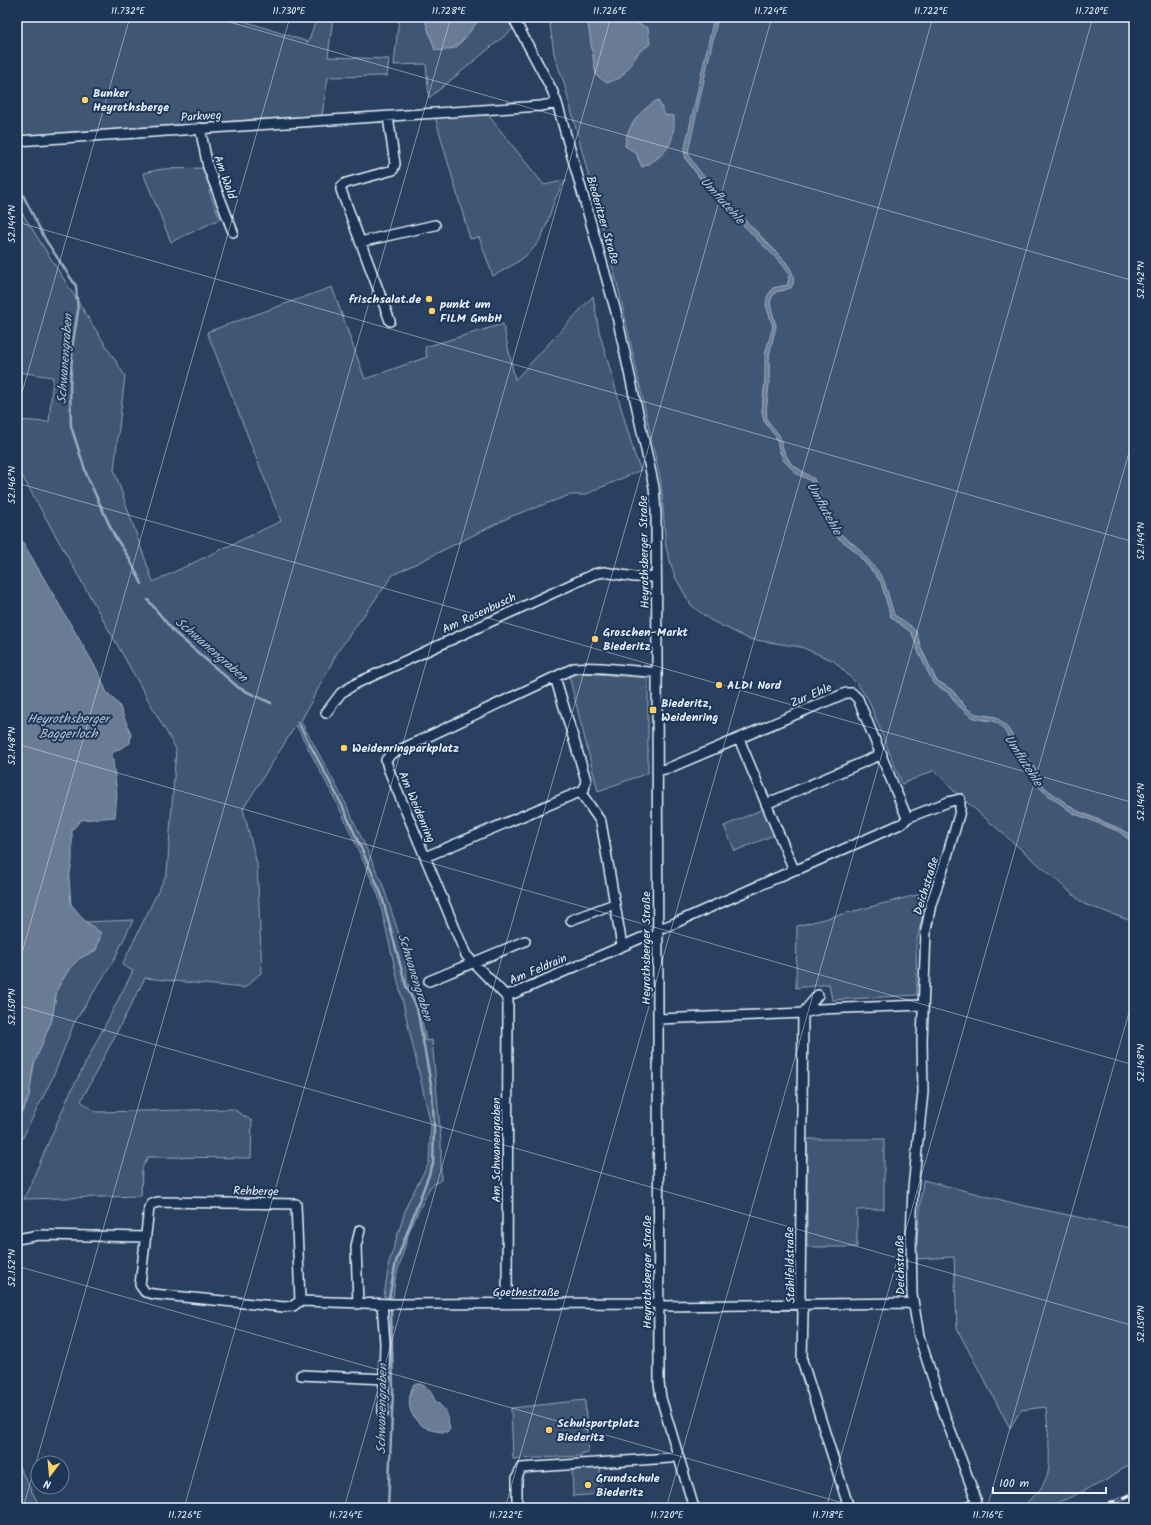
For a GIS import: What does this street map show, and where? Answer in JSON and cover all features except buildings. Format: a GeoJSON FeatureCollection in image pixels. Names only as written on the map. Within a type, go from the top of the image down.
{"type":"FeatureCollection","features":[{"type":"Feature","properties":{"kind":"street","name":"Biederitzer Straße"},"geometry":{"type":"LineString","coordinates":[[513,17],[552,90],[557,103],[613,301],[645,438]]}},
{"type":"Feature","properties":{"kind":"street","name":"Parkweg"},"geometry":{"type":"LineString","coordinates":[[17,141],[545,106],[557,103]]}},
{"type":"Feature","properties":{"kind":"street"},"geometry":{"type":"LineString","coordinates":[[388,117],[395,164],[393,170],[346,183],[341,187],[342,195],[390,321]]}},
{"type":"Feature","properties":{"kind":"street","name":"Am Wald"},"geometry":{"type":"LineString","coordinates":[[200,128],[208,168],[233,232]]}},
{"type":"Feature","properties":{"kind":"street"},"geometry":{"type":"LineString","coordinates":[[360,242],[435,225]]}},
{"type":"Feature","properties":{"kind":"street","name":"Heyrothsberger Straße"},"geometry":{"type":"LineString","coordinates":[[645,438],[655,492],[659,1388],[694,1508]]}},
{"type":"Feature","properties":{"kind":"street","name":"Am Rosenbusch"},"geometry":{"type":"LineString","coordinates":[[326,713],[341,693],[357,683],[594,574],[604,572],[634,577],[656,577]]}},
{"type":"Feature","properties":{"kind":"street","name":"Am Weidenring"},"geometry":{"type":"LineString","coordinates":[[581,793],[425,857],[388,768],[387,758],[391,754],[574,668],[657,672]]}},
{"type":"Feature","properties":{"kind":"street"},"geometry":{"type":"LineString","coordinates":[[555,677],[586,781],[585,788],[581,793],[601,822],[622,946]]}},
{"type":"Feature","properties":{"kind":"street","name":"Zur Ehle"},"geometry":{"type":"LineString","coordinates":[[657,771],[665,770],[846,693],[852,693],[858,699],[882,754],[907,818]]}},
{"type":"Feature","properties":{"kind":"street"},"geometry":{"type":"LineString","coordinates":[[739,739],[794,870]]}},
{"type":"Feature","properties":{"kind":"street"},"geometry":{"type":"LineString","coordinates":[[766,804],[882,754]]}},
{"type":"Feature","properties":{"kind":"street","name":"Deichstraße"},"geometry":{"type":"LineString","coordinates":[[907,818],[948,802],[960,799],[960,811],[928,915],[924,960],[923,1092],[915,1167],[911,1237],[913,1303],[919,1336],[976,1499],[975,1503],[965,1508]]}},
{"type":"Feature","properties":{"kind":"street"},"geometry":{"type":"LineString","coordinates":[[658,931],[903,823],[907,818]]}},
{"type":"Feature","properties":{"kind":"street","name":"Am Feldrain"},"geometry":{"type":"LineString","coordinates":[[425,857],[466,955],[502,993],[508,995],[658,931]]}},
{"type":"Feature","properties":{"kind":"street"},"geometry":{"type":"LineString","coordinates":[[571,920],[614,904]]}},
{"type":"Feature","properties":{"kind":"street"},"geometry":{"type":"LineString","coordinates":[[429,981],[525,941]]}},
{"type":"Feature","properties":{"kind":"street","name":"Am Schwanengraben"},"geometry":{"type":"LineString","coordinates":[[507,1304],[508,995]]}},
{"type":"Feature","properties":{"kind":"street"},"geometry":{"type":"LineString","coordinates":[[803,1013],[818,995]]}},
{"type":"Feature","properties":{"kind":"street"},"geometry":{"type":"LineString","coordinates":[[658,1019],[803,1013],[820,1009],[923,1005]]}},
{"type":"Feature","properties":{"kind":"street","name":"Stählfeldstraße"},"geometry":{"type":"LineString","coordinates":[[803,1013],[800,1297],[802,1305],[802,1360],[849,1508]]}},
{"type":"Feature","properties":{"kind":"street","name":"Rehberge"},"geometry":{"type":"LineString","coordinates":[[300,1301],[296,1204],[158,1202],[152,1204],[149,1208],[140,1285],[145,1292],[284,1307],[293,1306],[300,1301],[393,1304]]}},
{"type":"Feature","properties":{"kind":"street"},"geometry":{"type":"LineString","coordinates":[[358,1304],[356,1246],[360,1230]]}},
{"type":"Feature","properties":{"kind":"street"},"geometry":{"type":"LineString","coordinates":[[17,1239],[39,1235],[146,1237]]}},
{"type":"Feature","properties":{"kind":"street","name":"Goethestraße"},"geometry":{"type":"LineString","coordinates":[[393,1304],[802,1305],[913,1303]]}},
{"type":"Feature","properties":{"kind":"street"},"geometry":{"type":"LineString","coordinates":[[382,1304],[385,1343],[383,1414]]}},
{"type":"Feature","properties":{"kind":"street"},"geometry":{"type":"LineString","coordinates":[[301,1375],[384,1379]]}},
{"type":"Feature","properties":{"kind":"street"},"geometry":{"type":"LineString","coordinates":[[517,1508],[517,1478],[521,1468],[670,1458],[678,1456]]}},
{"type":"Feature","properties":{"kind":"shaded area"},"geometry":{"type":"Polygon","coordinates":[[[17,17],[243,17],[247,22],[308,42],[317,17],[333,17],[328,57],[389,59],[387,76],[328,77],[322,115],[17,136],[17,17]]]}},
{"type":"Feature","properties":{"kind":"shaded area"},"geometry":{"type":"Polygon","coordinates":[[[399,17],[424,17],[435,50],[456,48],[478,21],[479,17],[505,17],[513,29],[429,98],[426,64],[394,65],[399,17]]]}},
{"type":"Feature","properties":{"kind":"shaded area"},"geometry":{"type":"Polygon","coordinates":[[[549,17],[610,17],[588,23],[596,75],[630,66],[638,53],[631,21],[619,23],[613,17],[1134,17],[1134,838],[1119,828],[1075,810],[1045,788],[1041,783],[1034,767],[1019,749],[1009,730],[989,716],[975,714],[967,709],[952,690],[936,680],[911,626],[894,615],[884,581],[856,546],[840,534],[821,498],[814,479],[791,464],[784,452],[779,435],[767,420],[766,411],[769,383],[769,355],[776,326],[770,304],[775,292],[785,290],[793,284],[786,262],[705,178],[688,157],[685,158],[702,181],[783,265],[789,274],[788,285],[773,288],[766,305],[773,326],[766,369],[762,411],[764,421],[776,437],[780,453],[796,473],[811,481],[817,499],[837,537],[853,549],[881,582],[891,617],[912,633],[919,653],[939,687],[949,693],[958,706],[983,720],[994,721],[1000,724],[1006,732],[1015,751],[1031,769],[1037,785],[1043,791],[1073,813],[1118,831],[1134,843],[1134,922],[1084,904],[954,791],[935,770],[902,784],[868,699],[857,684],[834,661],[801,647],[749,639],[710,620],[691,605],[675,577],[666,548],[661,483],[620,295],[564,83],[554,54],[549,17]],[[636,153],[642,167],[651,163],[636,153]]]}},
{"type":"Feature","properties":{"kind":"shaded area"},"geometry":{"type":"Polygon","coordinates":[[[488,115],[544,185],[567,180],[558,192],[539,241],[522,259],[493,276],[479,237],[470,239],[435,117],[488,115]]]}},
{"type":"Feature","properties":{"kind":"shaded area"},"geometry":{"type":"Polygon","coordinates":[[[205,168],[213,189],[209,191],[220,219],[171,242],[143,173],[163,169],[205,168]]]}},
{"type":"Feature","properties":{"kind":"shaded area"},"geometry":{"type":"Polygon","coordinates":[[[17,205],[125,376],[114,470],[153,582],[281,521],[207,332],[332,287],[365,379],[427,357],[425,347],[503,324],[515,380],[593,296],[599,331],[635,456],[641,470],[584,495],[570,495],[512,516],[393,575],[338,651],[301,721],[346,804],[382,883],[405,952],[407,982],[419,1005],[426,1041],[432,1040],[441,1141],[441,1180],[430,1187],[410,1229],[395,1280],[393,1297],[384,1297],[389,1262],[408,1202],[429,1163],[431,1125],[378,894],[339,807],[296,725],[243,809],[257,864],[262,972],[244,988],[145,978],[81,1101],[96,1112],[233,1109],[252,1121],[251,1158],[148,1157],[142,1168],[141,1196],[24,1199],[69,1095],[133,971],[122,965],[167,873],[176,749],[17,467],[17,420],[49,422],[53,377],[17,372],[17,205]]]}},
{"type":"Feature","properties":{"kind":"shaded area"},"geometry":{"type":"Polygon","coordinates":[[[584,673],[648,678],[648,773],[598,791],[569,676],[584,673]]]}},
{"type":"Feature","properties":{"kind":"shaded area"},"geometry":{"type":"Polygon","coordinates":[[[763,809],[774,835],[735,851],[724,826],[763,809]]]}},
{"type":"Feature","properties":{"kind":"shaded area"},"geometry":{"type":"Polygon","coordinates":[[[928,892],[916,944],[917,995],[832,1000],[829,984],[796,988],[797,926],[928,892]]]}},
{"type":"Feature","properties":{"kind":"shaded area"},"geometry":{"type":"Polygon","coordinates":[[[133,920],[113,962],[74,1023],[53,1077],[17,1149],[17,1121],[27,1103],[35,1060],[52,1019],[57,989],[69,969],[80,958],[96,950],[101,933],[86,922],[133,920]]]}},
{"type":"Feature","properties":{"kind":"shaded area"},"geometry":{"type":"Polygon","coordinates":[[[807,1139],[884,1139],[884,1209],[857,1210],[857,1247],[807,1247],[807,1139]]]}},
{"type":"Feature","properties":{"kind":"shaded area"},"geometry":{"type":"Polygon","coordinates":[[[923,1180],[1021,1205],[1134,1229],[1134,1461],[1105,1481],[1047,1508],[1018,1508],[1036,1495],[1047,1476],[1049,1453],[1046,1407],[1021,1410],[1010,1428],[957,1329],[954,1257],[915,1259],[923,1180]]]}},
{"type":"Feature","properties":{"kind":"shaded area","name":"Schulsportplatz Biederitz"},"geometry":{"type":"Polygon","coordinates":[[[585,1400],[588,1453],[582,1453],[581,1456],[513,1459],[511,1408],[585,1400]]]}},
{"type":"Feature","properties":{"kind":"shaded area"},"geometry":{"type":"Polygon","coordinates":[[[17,1463],[30,1488],[30,1495],[34,1495],[42,1508],[17,1508],[17,1463]]]}},
{"type":"Feature","properties":{"kind":"shaded area"},"geometry":{"type":"Polygon","coordinates":[[[600,1467],[601,1494],[573,1496],[572,1468],[600,1467]]]}},
{"type":"Feature","properties":{"kind":"water"},"geometry":{"type":"Polygon","coordinates":[[[424,17],[479,17],[478,21],[460,43],[455,47],[443,51],[435,50],[424,17]]]}},
{"type":"Feature","properties":{"kind":"water"},"geometry":{"type":"Polygon","coordinates":[[[613,17],[619,23],[631,21],[648,28],[650,44],[638,53],[620,78],[607,83],[596,75],[588,23],[613,17]]]}},
{"type":"Feature","properties":{"kind":"water","name":"Umflutehle"},"geometry":{"type":"Polygon","coordinates":[[[714,17],[718,17],[688,152],[692,161],[716,190],[786,262],[794,278],[791,288],[775,292],[770,304],[776,326],[769,355],[769,383],[766,411],[767,420],[779,435],[784,452],[791,464],[814,479],[821,498],[840,534],[856,546],[878,571],[884,581],[894,615],[916,631],[922,651],[936,680],[952,690],[967,709],[976,714],[996,717],[1002,722],[1009,730],[1019,749],[1034,767],[1041,783],[1045,788],[1075,810],[1130,834],[1134,838],[1134,843],[1118,831],[1073,813],[1043,791],[1037,785],[1031,769],[1015,751],[1000,725],[994,721],[974,718],[965,712],[949,693],[933,683],[919,653],[912,633],[891,617],[881,582],[875,573],[853,549],[837,537],[817,499],[811,481],[796,473],[783,460],[776,437],[764,421],[762,411],[765,383],[765,354],[773,326],[766,305],[767,297],[773,288],[788,285],[789,274],[783,265],[745,227],[698,176],[688,162],[684,152],[714,17]]]}},
{"type":"Feature","properties":{"kind":"water"},"geometry":{"type":"Polygon","coordinates":[[[658,100],[665,115],[674,116],[673,134],[668,148],[658,158],[642,167],[636,153],[625,146],[626,139],[631,125],[640,114],[658,100]]]}},
{"type":"Feature","properties":{"kind":"water","name":"Heyrothsberger Baggerloch"},"geometry":{"type":"Polygon","coordinates":[[[17,532],[100,675],[106,691],[119,705],[131,734],[130,743],[112,753],[117,794],[115,817],[81,820],[72,830],[72,862],[69,878],[71,904],[86,922],[101,933],[96,950],[80,958],[69,969],[57,989],[52,1019],[33,1067],[29,1097],[17,1121],[17,532]]]}},
{"type":"Feature","properties":{"kind":"water"},"geometry":{"type":"Polygon","coordinates":[[[414,1384],[421,1384],[430,1390],[434,1399],[446,1411],[450,1429],[447,1432],[428,1429],[415,1418],[409,1403],[410,1394],[414,1384]]]}},
{"type":"Feature","properties":{"kind":"waterway","name":"Schwanengraben"},"geometry":{"type":"LineString","coordinates":[[17,183],[45,239],[76,286],[78,311],[73,342],[70,386],[71,426],[87,476],[114,535],[129,558],[142,584]]}},
{"type":"Feature","properties":{"kind":"waterway","name":"Schwanengraben"},"geometry":{"type":"LineString","coordinates":[[148,600],[174,632],[239,688],[271,703]]}},
{"type":"Feature","properties":{"kind":"waterway","name":"Schwanengraben"},"geometry":{"type":"LineString","coordinates":[[298,722],[342,805],[381,893],[406,986],[417,1008],[432,1090],[434,1125],[433,1164],[396,1262],[389,1298]]}},
{"type":"Feature","properties":{"kind":"waterway","name":"Schwanengraben"},"geometry":{"type":"LineString","coordinates":[[388,1508],[393,1390],[391,1311]]}},
{"type":"Feature","properties":{"kind":"railway"},"geometry":{"type":"LineString","coordinates":[[1101,1508],[1134,1493]]}},
{"type":"Feature","properties":{"kind":"railway"},"geometry":{"type":"LineString","coordinates":[[1130,1508],[1134,1506]]}},
{"type":"Feature","properties":{"kind":"place","name":"Bunker Heyrothsberge"},"geometry":{"type":"Point","coordinates":[85,100]}},
{"type":"Feature","properties":{"kind":"place","name":"frischsalat.de"},"geometry":{"type":"Point","coordinates":[429,299]}},
{"type":"Feature","properties":{"kind":"place","name":"punkt um FILM GmbH"},"geometry":{"type":"Point","coordinates":[432,311]}},
{"type":"Feature","properties":{"kind":"place","name":"Groschen-Markt Biederitz"},"geometry":{"type":"Point","coordinates":[595,639]}},
{"type":"Feature","properties":{"kind":"place","name":"ALDI Nord"},"geometry":{"type":"Point","coordinates":[719,685]}},
{"type":"Feature","properties":{"kind":"place","name":"Biederitz, Weidenring"},"geometry":{"type":"Point","coordinates":[653,710]}},
{"type":"Feature","properties":{"kind":"place","name":"Weidenringparkplatz"},"geometry":{"type":"Point","coordinates":[344,748]}},
{"type":"Feature","properties":{"kind":"place","name":"Schulsportplatz Biederitz"},"geometry":{"type":"Point","coordinates":[549,1430]}},
{"type":"Feature","properties":{"kind":"place","name":"Grundschule Biederitz"},"geometry":{"type":"Point","coordinates":[588,1485]}}]}
